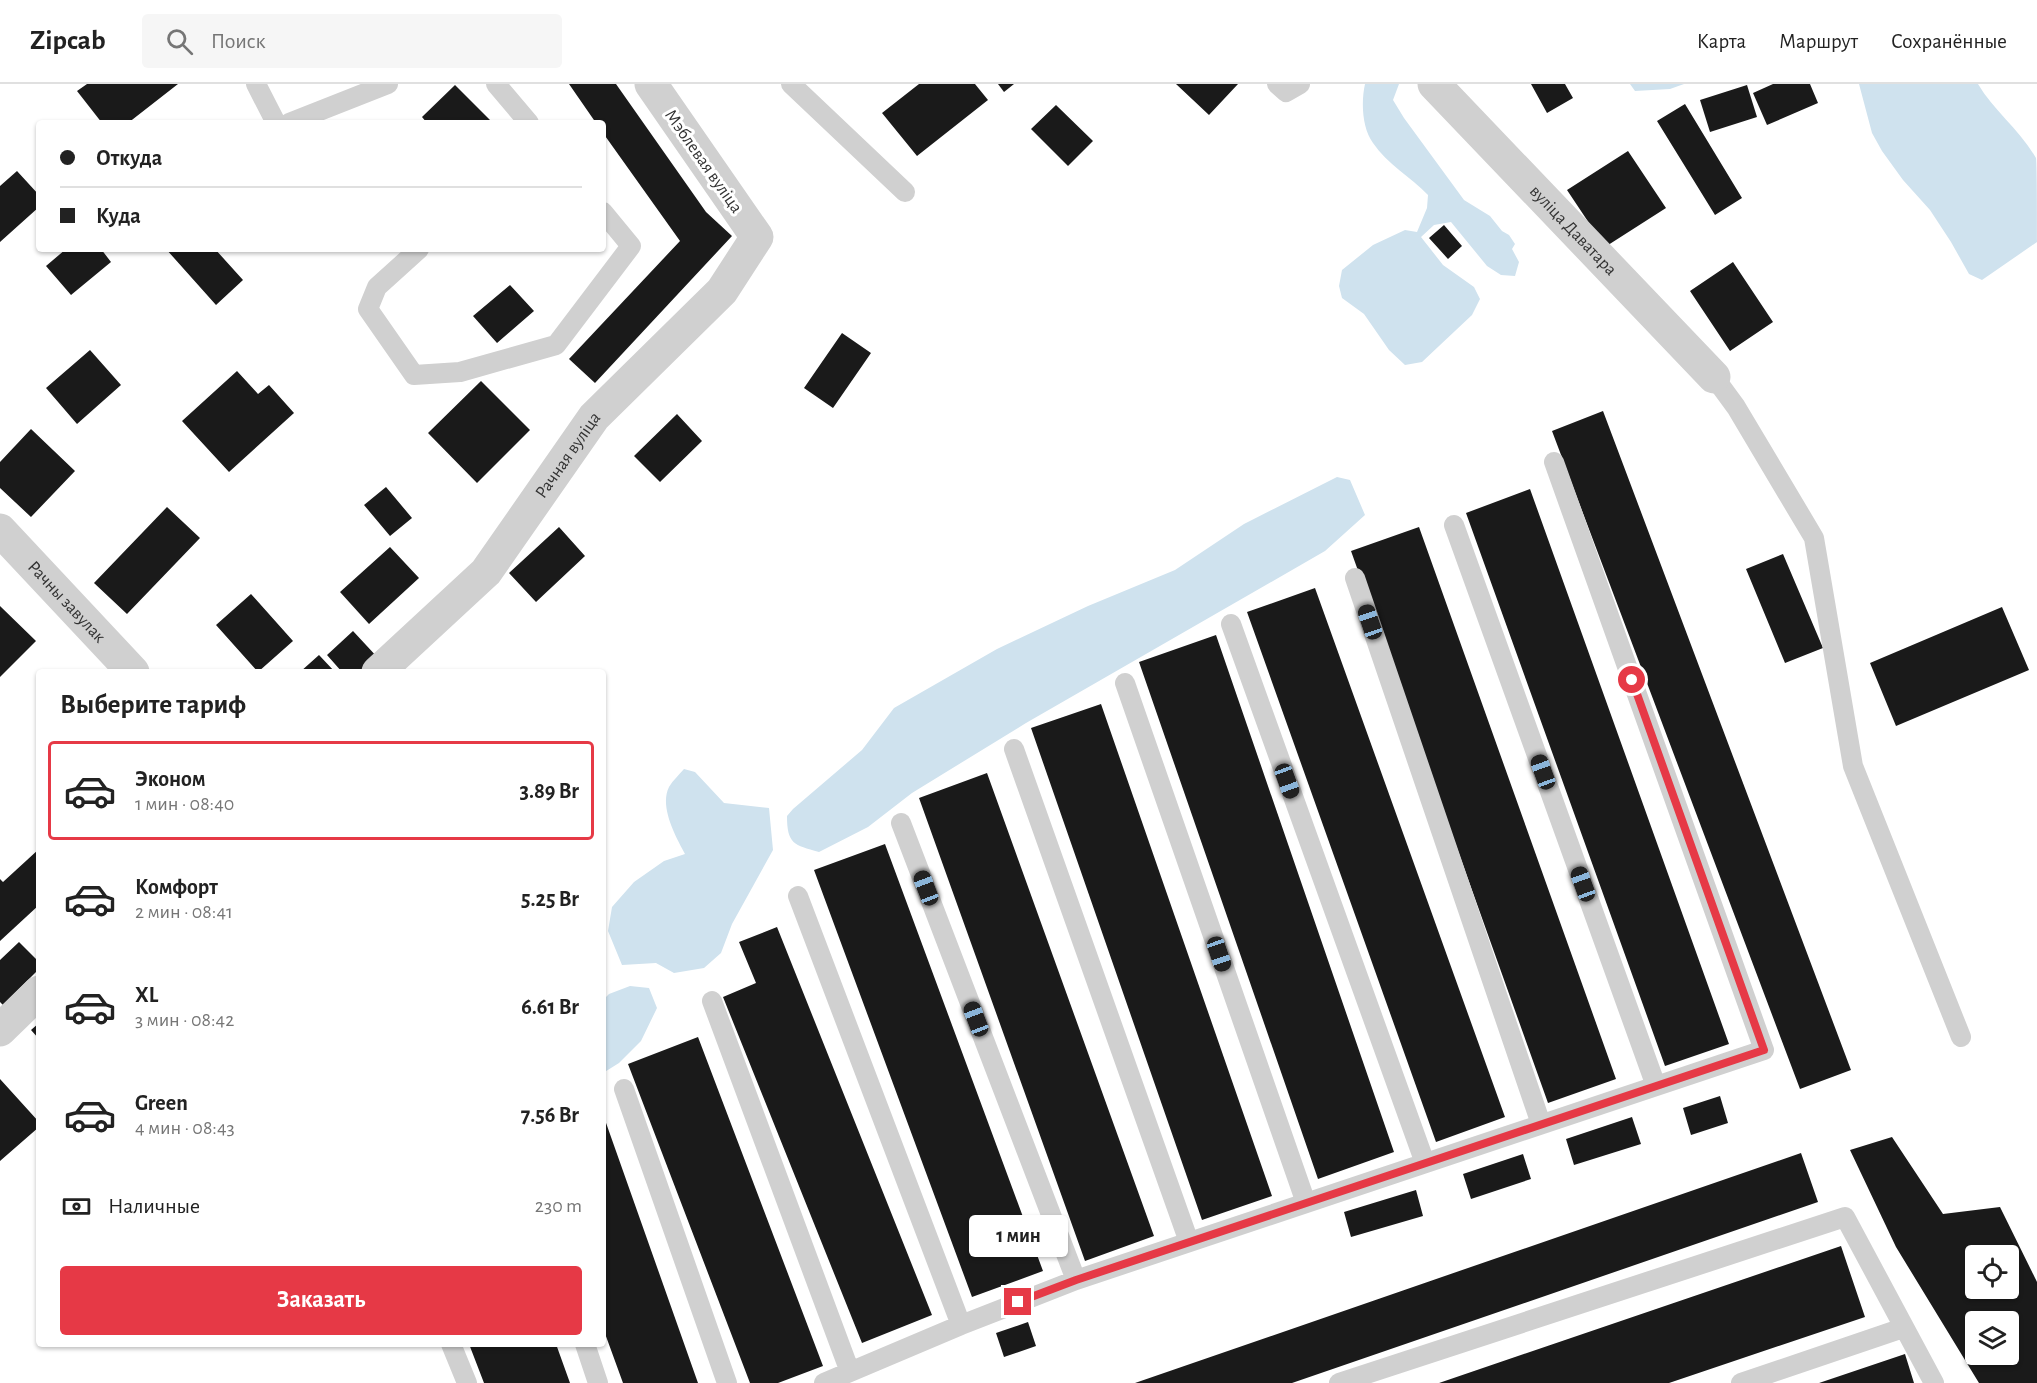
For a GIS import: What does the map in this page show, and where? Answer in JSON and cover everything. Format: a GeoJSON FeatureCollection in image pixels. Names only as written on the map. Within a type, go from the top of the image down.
{"type":"FeatureCollection","features":[{"type":"Feature","properties":{"kind":"street","name":"Мэблевая вуліца"},"geometry":{"type":"LineString","coordinates":[[651,84],[757,237]]}},
{"type":"Feature","properties":{"kind":"street","name":"вуліца Даватара"},"geometry":{"type":"LineString","coordinates":[[1434,84],[1714,377]]}},
{"type":"Feature","properties":{"kind":"street","name":"Рачная вуліца"},"geometry":{"type":"LineString","coordinates":[[381,669],[486,572],[594,417],[722,291],[757,237]]}},
{"type":"Feature","properties":{"kind":"street","name":"Рачны завулак"},"geometry":{"type":"LineString","coordinates":[[0,530],[130,669]]}},
{"type":"Feature","properties":{"kind":"street"},"geometry":{"type":"LineString","coordinates":[[0,1030],[36,995]]}},
{"type":"Feature","properties":{"kind":"lane"},"geometry":{"type":"LineString","coordinates":[[256,84],[274,120]]}},
{"type":"Feature","properties":{"kind":"lane"},"geometry":{"type":"LineString","coordinates":[[297,120],[388,84]]}},
{"type":"Feature","properties":{"kind":"lane"},"geometry":{"type":"LineString","coordinates":[[496,84],[526,120]]}},
{"type":"Feature","properties":{"kind":"lane"},"geometry":{"type":"LineString","coordinates":[[791,84],[905,192]]}},
{"type":"Feature","properties":{"kind":"lane"},"geometry":{"type":"LineString","coordinates":[[1277,84],[1286,92],[1300,84]]}},
{"type":"Feature","properties":{"kind":"lane"},"geometry":{"type":"LineString","coordinates":[[416,252],[377,287],[368,309],[414,375],[460,372],[555,345],[631,246],[606,216]]}},
{"type":"Feature","properties":{"kind":"lane"},"geometry":{"type":"LineString","coordinates":[[1714,377],[1736,407],[1814,538],[1853,766],[1960,1037]]}},
{"type":"Feature","properties":{"kind":"lane"},"geometry":{"type":"LineString","coordinates":[[825,1383],[961,1325],[1076,1280],[1764,1050],[1554,462]]}},
{"type":"Feature","properties":{"kind":"lane"},"geometry":{"type":"LineString","coordinates":[[1454,525],[1656,1086]]}},
{"type":"Feature","properties":{"kind":"lane"},"geometry":{"type":"LineString","coordinates":[[1354,578],[1541,1124]]}},
{"type":"Feature","properties":{"kind":"lane"},"geometry":{"type":"LineString","coordinates":[[1231,624],[1425,1163]]}},
{"type":"Feature","properties":{"kind":"lane"},"geometry":{"type":"LineString","coordinates":[[1125,683],[1306,1203]]}},
{"type":"Feature","properties":{"kind":"lane"},"geometry":{"type":"LineString","coordinates":[[1014,749],[1189,1242]]}},
{"type":"Feature","properties":{"kind":"lane"},"geometry":{"type":"LineString","coordinates":[[901,823],[1076,1280]]}},
{"type":"Feature","properties":{"kind":"lane"},"geometry":{"type":"LineString","coordinates":[[798,896],[961,1325]]}},
{"type":"Feature","properties":{"kind":"lane"},"geometry":{"type":"LineString","coordinates":[[712,1001],[850,1372]]}},
{"type":"Feature","properties":{"kind":"lane"},"geometry":{"type":"LineString","coordinates":[[624,1089],[727,1383]]}},
{"type":"Feature","properties":{"kind":"lane"},"geometry":{"type":"LineString","coordinates":[[1339,1383],[1845,1217],[1934,1383]]}},
{"type":"Feature","properties":{"kind":"lane"},"geometry":{"type":"LineString","coordinates":[[1741,1383],[1903,1328]]}},
{"type":"Feature","properties":{"kind":"lane"},"geometry":{"type":"LineString","coordinates":[[453,1347],[467,1383]]}},
{"type":"Feature","properties":{"kind":"lane"},"geometry":{"type":"LineString","coordinates":[[586,1347],[598,1383]]}},
{"type":"Feature","properties":{"kind":"water"},"geometry":{"type":"Polygon","coordinates":[[[1365,84],[1399,84],[1393,100],[1404,118],[1464,200],[1490,216],[1502,231],[1509,235],[1515,244],[1512,249],[1519,262],[1515,276],[1501,275],[1487,266],[1451,222],[1434,225],[1421,237],[1443,265],[1474,287],[1480,299],[1472,315],[1422,362],[1405,365],[1389,350],[1364,314],[1342,298],[1339,286],[1342,270],[1373,245],[1405,230],[1417,232],[1427,208],[1428,195],[1385,157],[1369,137],[1363,115],[1365,84]]]}},
{"type":"Feature","properties":{"kind":"water"},"geometry":{"type":"Polygon","coordinates":[[[1630,84],[1684,84],[1670,89],[1635,91],[1630,84]]]}},
{"type":"Feature","properties":{"kind":"water"},"geometry":{"type":"Polygon","coordinates":[[[1859,84],[1978,84],[2036,158],[2037,242],[1982,280],[1969,274],[1930,210],[1903,180],[1882,151],[1872,133],[1859,84]]]}},
{"type":"Feature","properties":{"kind":"water"},"geometry":{"type":"Polygon","coordinates":[[[1337,477],[1350,480],[1365,515],[1325,551],[1026,723],[912,793],[868,827],[819,852],[798,845],[791,838],[788,832],[787,816],[862,750],[894,708],[997,649],[1088,606],[1175,570],[1244,524],[1337,477]]]}},
{"type":"Feature","properties":{"kind":"water"},"geometry":{"type":"Polygon","coordinates":[[[684,769],[695,772],[724,803],[769,808],[773,850],[732,924],[721,953],[704,968],[674,973],[656,963],[622,965],[608,931],[612,907],[634,882],[664,861],[685,854],[670,822],[666,804],[669,787],[684,769]]]}},
{"type":"Feature","properties":{"kind":"water"},"geometry":{"type":"Polygon","coordinates":[[[630,986],[649,988],[657,1008],[641,1041],[619,1063],[606,1071],[606,997],[630,986]]]}},
{"type":"Feature","properties":{"kind":"building"},"geometry":{"type":"Polygon","coordinates":[[[87,84],[178,84],[132,120],[100,120],[77,91],[87,84]]]}},
{"type":"Feature","properties":{"kind":"building"},"geometry":{"type":"Polygon","coordinates":[[[569,84],[616,84],[706,212],[732,236],[595,383],[569,359],[680,241],[606,137],[606,120],[594,120],[569,84]]]}},
{"type":"Feature","properties":{"kind":"building"},"geometry":{"type":"Polygon","coordinates":[[[919,84],[975,84],[988,100],[917,156],[882,113],[919,84]]]}},
{"type":"Feature","properties":{"kind":"building"},"geometry":{"type":"Polygon","coordinates":[[[998,84],[1014,84],[1004,92],[998,84]]]}},
{"type":"Feature","properties":{"kind":"building"},"geometry":{"type":"Polygon","coordinates":[[[1176,84],[1238,84],[1209,115],[1176,84]]]}},
{"type":"Feature","properties":{"kind":"building"},"geometry":{"type":"Polygon","coordinates":[[[1531,84],[1565,84],[1573,98],[1547,113],[1531,84]]]}},
{"type":"Feature","properties":{"kind":"building"},"geometry":{"type":"Polygon","coordinates":[[[1773,84],[1810,84],[1818,103],[1767,125],[1753,93],[1773,84]]]}},
{"type":"Feature","properties":{"kind":"building"},"geometry":{"type":"Polygon","coordinates":[[[455,85],[490,120],[424,120],[422,117],[455,85]]]}},
{"type":"Feature","properties":{"kind":"building"},"geometry":{"type":"Polygon","coordinates":[[[1747,85],[1757,117],[1710,132],[1700,100],[1747,85]]]}},
{"type":"Feature","properties":{"kind":"building"},"geometry":{"type":"Polygon","coordinates":[[[1685,104],[1742,198],[1715,215],[1657,121],[1685,104]]]}},
{"type":"Feature","properties":{"kind":"building"},"geometry":{"type":"Polygon","coordinates":[[[1056,105],[1093,141],[1068,166],[1031,129],[1056,105]]]}},
{"type":"Feature","properties":{"kind":"building"},"geometry":{"type":"Polygon","coordinates":[[[1628,151],[1666,208],[1605,247],[1567,190],[1628,151]]]}},
{"type":"Feature","properties":{"kind":"building"},"geometry":{"type":"Polygon","coordinates":[[[17,171],[36,192],[36,210],[0,242],[0,186],[17,171]]]}},
{"type":"Feature","properties":{"kind":"building"},"geometry":{"type":"Polygon","coordinates":[[[1444,225],[1462,246],[1448,259],[1429,238],[1444,225]]]}},
{"type":"Feature","properties":{"kind":"building"},"geometry":{"type":"Polygon","coordinates":[[[62,252],[103,252],[111,262],[71,295],[46,266],[62,252]]]}},
{"type":"Feature","properties":{"kind":"building"},"geometry":{"type":"Polygon","coordinates":[[[169,252],[218,252],[243,280],[216,305],[169,252]]]}},
{"type":"Feature","properties":{"kind":"building"},"geometry":{"type":"Polygon","coordinates":[[[1733,262],[1773,322],[1730,351],[1690,291],[1733,262]]]}},
{"type":"Feature","properties":{"kind":"building"},"geometry":{"type":"Polygon","coordinates":[[[510,285],[534,311],[497,343],[473,316],[510,285]]]}},
{"type":"Feature","properties":{"kind":"building"},"geometry":{"type":"Polygon","coordinates":[[[842,333],[871,353],[833,408],[804,388],[842,333]]]}},
{"type":"Feature","properties":{"kind":"building"},"geometry":{"type":"Polygon","coordinates":[[[90,350],[121,385],[77,424],[46,388],[90,350]]]}},
{"type":"Feature","properties":{"kind":"building"},"geometry":{"type":"Polygon","coordinates":[[[237,371],[258,394],[269,385],[294,413],[229,472],[182,421],[237,371]]]}},
{"type":"Feature","properties":{"kind":"building"},"geometry":{"type":"Polygon","coordinates":[[[481,381],[530,430],[477,483],[428,433],[481,381]]]}},
{"type":"Feature","properties":{"kind":"building"},"geometry":{"type":"Polygon","coordinates":[[[1603,411],[1851,1070],[1800,1089],[1552,431],[1603,411]]]}},
{"type":"Feature","properties":{"kind":"building"},"geometry":{"type":"Polygon","coordinates":[[[677,414],[702,441],[660,482],[634,456],[677,414]]]}},
{"type":"Feature","properties":{"kind":"building"},"geometry":{"type":"Polygon","coordinates":[[[31,429],[75,471],[31,517],[0,488],[0,462],[31,429]]]}},
{"type":"Feature","properties":{"kind":"building"},"geometry":{"type":"Polygon","coordinates":[[[386,487],[412,518],[390,536],[364,505],[386,487]]]}},
{"type":"Feature","properties":{"kind":"building"},"geometry":{"type":"Polygon","coordinates":[[[1530,489],[1729,1044],[1665,1066],[1466,513],[1530,489]]]}},
{"type":"Feature","properties":{"kind":"building"},"geometry":{"type":"Polygon","coordinates":[[[167,507],[200,538],[127,614],[94,583],[167,507]]]}},
{"type":"Feature","properties":{"kind":"building"},"geometry":{"type":"Polygon","coordinates":[[[559,527],[585,556],[536,602],[509,573],[559,527]]]}},
{"type":"Feature","properties":{"kind":"building"},"geometry":{"type":"Polygon","coordinates":[[[1419,527],[1616,1079],[1548,1103],[1351,551],[1419,527]]]}},
{"type":"Feature","properties":{"kind":"building"},"geometry":{"type":"Polygon","coordinates":[[[390,547],[419,578],[369,624],[340,592],[390,547]]]}},
{"type":"Feature","properties":{"kind":"building"},"geometry":{"type":"Polygon","coordinates":[[[1783,554],[1823,648],[1785,663],[1746,569],[1783,554]]]}},
{"type":"Feature","properties":{"kind":"building"},"geometry":{"type":"Polygon","coordinates":[[[1315,588],[1505,1117],[1436,1142],[1247,612],[1315,588]]]}},
{"type":"Feature","properties":{"kind":"building"},"geometry":{"type":"Polygon","coordinates":[[[251,594],[293,641],[261,669],[255,669],[216,625],[251,594]]]}},
{"type":"Feature","properties":{"kind":"building"},"geometry":{"type":"Polygon","coordinates":[[[0,606],[36,641],[0,677],[0,606]]]}},
{"type":"Feature","properties":{"kind":"building"},"geometry":{"type":"Polygon","coordinates":[[[2002,607],[2029,670],[1896,726],[1870,663],[2002,607]]]}},
{"type":"Feature","properties":{"kind":"building"},"geometry":{"type":"Polygon","coordinates":[[[353,631],[379,659],[368,669],[339,669],[327,655],[353,631]]]}},
{"type":"Feature","properties":{"kind":"building"},"geometry":{"type":"Polygon","coordinates":[[[1216,635],[1394,1152],[1318,1179],[1139,662],[1216,635]]]}},
{"type":"Feature","properties":{"kind":"building"},"geometry":{"type":"Polygon","coordinates":[[[319,655],[332,669],[303,669],[319,655]]]}},
{"type":"Feature","properties":{"kind":"building"},"geometry":{"type":"Polygon","coordinates":[[[1101,704],[1272,1196],[1202,1220],[1031,728],[1101,704]]]}},
{"type":"Feature","properties":{"kind":"building"},"geometry":{"type":"Polygon","coordinates":[[[987,773],[1154,1236],[1085,1261],[919,798],[987,773]]]}},
{"type":"Feature","properties":{"kind":"building"},"geometry":{"type":"Polygon","coordinates":[[[885,844],[1043,1271],[972,1297],[814,870],[885,844]]]}},
{"type":"Feature","properties":{"kind":"building"},"geometry":{"type":"Polygon","coordinates":[[[36,852],[36,908],[0,941],[0,879],[3,882],[36,852]]]}},
{"type":"Feature","properties":{"kind":"building"},"geometry":{"type":"Polygon","coordinates":[[[777,927],[932,1315],[862,1343],[723,997],[756,983],[739,942],[777,927]]]}},
{"type":"Feature","properties":{"kind":"building"},"geometry":{"type":"Polygon","coordinates":[[[19,942],[36,959],[36,972],[3,1005],[0,1002],[0,960],[19,942]]]}},
{"type":"Feature","properties":{"kind":"building"},"geometry":{"type":"Polygon","coordinates":[[[36,1026],[36,1036],[31,1030],[36,1026]]]}},
{"type":"Feature","properties":{"kind":"building"},"geometry":{"type":"Polygon","coordinates":[[[698,1037],[823,1366],[778,1383],[750,1383],[628,1064],[698,1037]]]}},
{"type":"Feature","properties":{"kind":"building"},"geometry":{"type":"Polygon","coordinates":[[[0,1079],[36,1119],[36,1130],[0,1161],[0,1079]]]}},
{"type":"Feature","properties":{"kind":"building"},"geometry":{"type":"Polygon","coordinates":[[[1720,1096],[1728,1123],[1691,1135],[1683,1108],[1720,1096]]]}},
{"type":"Feature","properties":{"kind":"building"},"geometry":{"type":"Polygon","coordinates":[[[1632,1117],[1641,1144],[1574,1165],[1566,1139],[1632,1117]]]}},
{"type":"Feature","properties":{"kind":"building"},"geometry":{"type":"Polygon","coordinates":[[[606,1123],[698,1383],[623,1383],[606,1336],[606,1123]]]}},
{"type":"Feature","properties":{"kind":"building"},"geometry":{"type":"Polygon","coordinates":[[[1892,1137],[1943,1214],[2000,1207],[2019,1245],[1965,1245],[1965,1299],[2019,1299],[2019,1246],[2037,1282],[2037,1383],[1979,1383],[1968,1365],[2019,1365],[2019,1311],[1965,1311],[1965,1360],[1896,1247],[1850,1150],[1892,1137]]]}},
{"type":"Feature","properties":{"kind":"building"},"geometry":{"type":"Polygon","coordinates":[[[1801,1153],[1818,1202],[1292,1383],[1135,1383],[1801,1153]]]}},
{"type":"Feature","properties":{"kind":"building"},"geometry":{"type":"Polygon","coordinates":[[[1523,1154],[1531,1179],[1471,1199],[1463,1174],[1523,1154]]]}},
{"type":"Feature","properties":{"kind":"building"},"geometry":{"type":"Polygon","coordinates":[[[1416,1190],[1423,1216],[1351,1237],[1344,1212],[1416,1190]]]}},
{"type":"Feature","properties":{"kind":"building"},"geometry":{"type":"Polygon","coordinates":[[[1841,1246],[1865,1317],[1669,1383],[1439,1383],[1841,1246]]]}},
{"type":"Feature","properties":{"kind":"building"},"geometry":{"type":"Polygon","coordinates":[[[1028,1322],[1036,1346],[1004,1357],[996,1333],[1028,1322]]]}},
{"type":"Feature","properties":{"kind":"building"},"geometry":{"type":"Polygon","coordinates":[[[470,1347],[557,1347],[570,1383],[484,1383],[470,1347]]]}},
{"type":"Feature","properties":{"kind":"building"},"geometry":{"type":"Polygon","coordinates":[[[1905,1354],[1914,1383],[1819,1383],[1905,1354]]]}},
{"type":"Feature","properties":{"kind":"route"},"geometry":{"type":"LineString","coordinates":[[1018,1302],[1076,1280],[1764,1050],[1632,680]]}}]}
